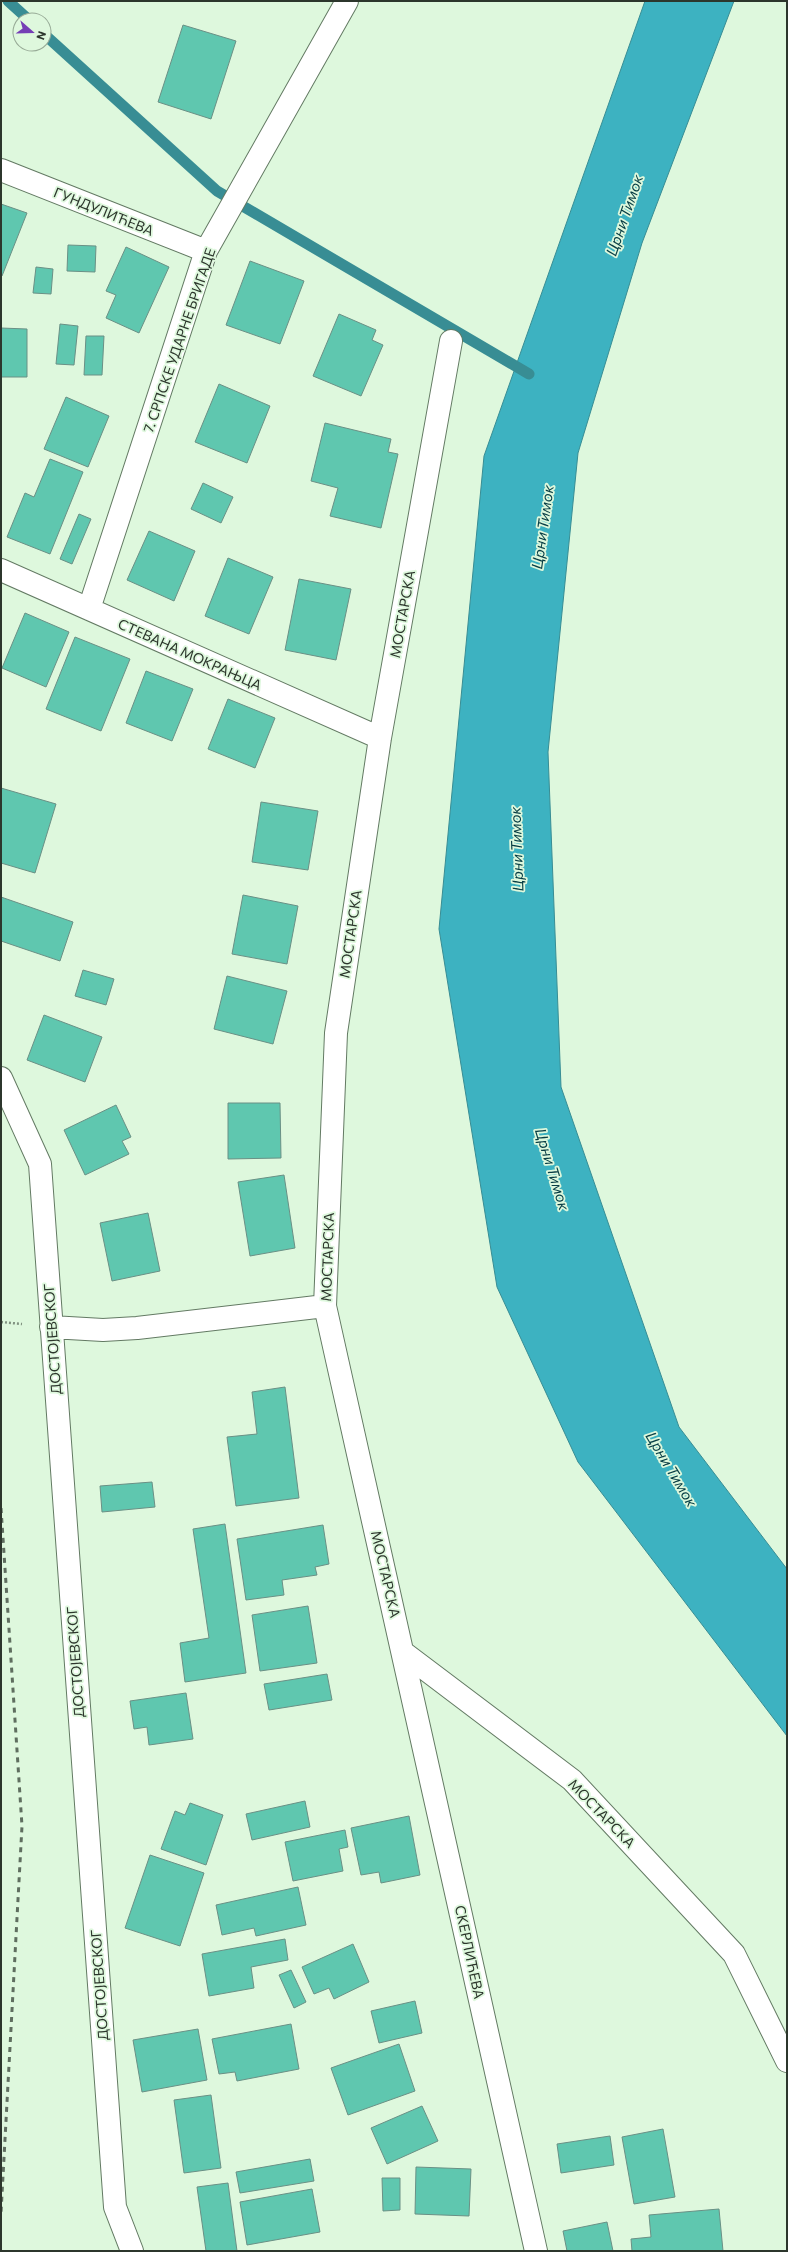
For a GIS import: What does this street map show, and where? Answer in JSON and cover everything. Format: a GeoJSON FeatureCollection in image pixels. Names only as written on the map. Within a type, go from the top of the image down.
{"type":"FeatureCollection","features":[{"type":"Feature","properties":{"kind":"street","name":"7. СРПСКЕ УДАРНЕ БРИГАДЕ"},"geometry":{"type":"LineString","coordinates":[[89,609],[206,251],[347,1]]}},
{"type":"Feature","properties":{"kind":"street","name":"ГУНДУЛИЋЕВА"},"geometry":{"type":"LineString","coordinates":[[1,170],[206,251]]}},
{"type":"Feature","properties":{"kind":"street","name":"МОСТАРСКА"},"geometry":{"type":"LineString","coordinates":[[451,341],[380,738],[336,1034],[325,1306],[404,1653],[572,1780],[734,1954],[787,2061]]}},
{"type":"Feature","properties":{"kind":"street","name":"СТЕВАНА МОКРАЊЦА"},"geometry":{"type":"LineString","coordinates":[[1,570],[380,738]]}},
{"type":"Feature","properties":{"kind":"street","name":"ДОСТОЈЕВСКОГ"},"geometry":{"type":"LineString","coordinates":[[1,1078],[40,1164],[114,2207],[132,2251]]}},
{"type":"Feature","properties":{"kind":"street"},"geometry":{"type":"LineString","coordinates":[[51,1326],[103,1330],[137,1328],[325,1306]]}},
{"type":"Feature","properties":{"kind":"street","name":"СКЕРЛИЋЕВА"},"geometry":{"type":"LineString","coordinates":[[404,1653],[536,2251]]}},
{"type":"Feature","properties":{"kind":"water","name":"Црни Тимок"},"geometry":{"type":"Polygon","coordinates":[[[645,1],[734,1],[642,243],[578,453],[548,752],[561,1087],[679,1427],[787,1569],[787,1736],[578,1462],[497,1287],[439,929],[484,456],[645,1]]]}},
{"type":"Feature","properties":{"kind":"building"},"geometry":{"type":"Polygon","coordinates":[[[183,25],[236,41],[211,119],[158,102],[183,25]]]}},
{"type":"Feature","properties":{"kind":"building"},"geometry":{"type":"Polygon","coordinates":[[[1,204],[27,213],[2,276],[1,276],[1,204]]]}},
{"type":"Feature","properties":{"kind":"building"},"geometry":{"type":"Polygon","coordinates":[[[68,245],[96,246],[95,272],[67,271],[68,245]]]}},
{"type":"Feature","properties":{"kind":"building"},"geometry":{"type":"Polygon","coordinates":[[[126,247],[169,267],[139,333],[106,318],[116,295],[106,291],[126,247]]]}},
{"type":"Feature","properties":{"kind":"building"},"geometry":{"type":"Polygon","coordinates":[[[250,261],[304,281],[280,344],[226,325],[250,261]]]}},
{"type":"Feature","properties":{"kind":"building"},"geometry":{"type":"Polygon","coordinates":[[[36,267],[53,269],[51,294],[33,293],[36,267]]]}},
{"type":"Feature","properties":{"kind":"building"},"geometry":{"type":"Polygon","coordinates":[[[339,314],[376,330],[372,340],[383,345],[361,396],[313,376],[339,314]]]}},
{"type":"Feature","properties":{"kind":"building"},"geometry":{"type":"Polygon","coordinates":[[[60,324],[78,326],[74,365],[56,364],[60,324]]]}},
{"type":"Feature","properties":{"kind":"building"},"geometry":{"type":"Polygon","coordinates":[[[1,328],[27,329],[27,377],[1,377],[1,328]]]}},
{"type":"Feature","properties":{"kind":"building"},"geometry":{"type":"Polygon","coordinates":[[[86,336],[104,336],[102,375],[84,375],[86,336]]]}},
{"type":"Feature","properties":{"kind":"building"},"geometry":{"type":"Polygon","coordinates":[[[219,384],[270,406],[247,463],[195,442],[219,384]]]}},
{"type":"Feature","properties":{"kind":"building"},"geometry":{"type":"Polygon","coordinates":[[[66,397],[109,416],[88,467],[44,449],[66,397]]]}},
{"type":"Feature","properties":{"kind":"building"},"geometry":{"type":"Polygon","coordinates":[[[325,423],[391,439],[388,452],[398,454],[381,528],[330,516],[338,488],[311,481],[325,423]]]}},
{"type":"Feature","properties":{"kind":"building"},"geometry":{"type":"Polygon","coordinates":[[[50,459],[83,472],[50,554],[7,537],[25,493],[34,497],[50,459]]]}},
{"type":"Feature","properties":{"kind":"building"},"geometry":{"type":"Polygon","coordinates":[[[203,483],[233,497],[221,523],[191,509],[203,483]]]}},
{"type":"Feature","properties":{"kind":"building"},"geometry":{"type":"Polygon","coordinates":[[[79,514],[91,519],[72,564],[60,559],[79,514]]]}},
{"type":"Feature","properties":{"kind":"building"},"geometry":{"type":"Polygon","coordinates":[[[149,531],[195,551],[174,601],[127,580],[149,531]]]}},
{"type":"Feature","properties":{"kind":"building"},"geometry":{"type":"Polygon","coordinates":[[[228,558],[273,577],[249,634],[205,616],[228,558]]]}},
{"type":"Feature","properties":{"kind":"building"},"geometry":{"type":"Polygon","coordinates":[[[299,579],[351,589],[336,660],[285,650],[299,579]]]}},
{"type":"Feature","properties":{"kind":"building"},"geometry":{"type":"Polygon","coordinates":[[[25,613],[69,632],[46,687],[2,668],[25,613]]]}},
{"type":"Feature","properties":{"kind":"building"},"geometry":{"type":"Polygon","coordinates":[[[75,637],[130,659],[101,731],[46,709],[75,637]]]}},
{"type":"Feature","properties":{"kind":"building"},"geometry":{"type":"Polygon","coordinates":[[[146,671],[193,689],[172,741],[126,723],[146,671]]]}},
{"type":"Feature","properties":{"kind":"building"},"geometry":{"type":"Polygon","coordinates":[[[228,699],[275,718],[255,768],[208,749],[228,699]]]}},
{"type":"Feature","properties":{"kind":"building"},"geometry":{"type":"Polygon","coordinates":[[[1,788],[56,804],[35,873],[1,863],[1,788]]]}},
{"type":"Feature","properties":{"kind":"building"},"geometry":{"type":"Polygon","coordinates":[[[261,802],[318,811],[308,870],[252,862],[261,802]]]}},
{"type":"Feature","properties":{"kind":"building"},"geometry":{"type":"Polygon","coordinates":[[[243,895],[298,906],[287,964],[232,954],[243,895]]]}},
{"type":"Feature","properties":{"kind":"building"},"geometry":{"type":"Polygon","coordinates":[[[1,897],[73,922],[60,961],[1,941],[1,897]]]}},
{"type":"Feature","properties":{"kind":"building"},"geometry":{"type":"Polygon","coordinates":[[[83,970],[114,979],[106,1005],[75,996],[83,970]]]}},
{"type":"Feature","properties":{"kind":"building"},"geometry":{"type":"Polygon","coordinates":[[[227,976],[287,991],[273,1044],[214,1029],[227,976]]]}},
{"type":"Feature","properties":{"kind":"building"},"geometry":{"type":"Polygon","coordinates":[[[44,1015],[102,1037],[85,1082],[27,1060],[44,1015]]]}},
{"type":"Feature","properties":{"kind":"building"},"geometry":{"type":"Polygon","coordinates":[[[228,1103],[280,1103],[281,1158],[228,1159],[228,1103]]]}},
{"type":"Feature","properties":{"kind":"building"},"geometry":{"type":"Polygon","coordinates":[[[116,1105],[131,1137],[122,1141],[129,1154],[85,1175],[64,1130],[116,1105]]]}},
{"type":"Feature","properties":{"kind":"building"},"geometry":{"type":"Polygon","coordinates":[[[284,1175],[295,1248],[250,1256],[238,1182],[284,1175]]]}},
{"type":"Feature","properties":{"kind":"building"},"geometry":{"type":"Polygon","coordinates":[[[148,1213],[160,1271],[112,1281],[100,1223],[148,1213]]]}},
{"type":"Feature","properties":{"kind":"building"},"geometry":{"type":"Polygon","coordinates":[[[285,1387],[299,1498],[236,1506],[227,1437],[257,1434],[252,1392],[285,1387]]]}},
{"type":"Feature","properties":{"kind":"building"},"geometry":{"type":"Polygon","coordinates":[[[152,1482],[155,1507],[102,1512],[100,1486],[152,1482]]]}},
{"type":"Feature","properties":{"kind":"building"},"geometry":{"type":"Polygon","coordinates":[[[225,1524],[246,1673],[185,1682],[180,1643],[209,1638],[193,1529],[225,1524]]]}},
{"type":"Feature","properties":{"kind":"building"},"geometry":{"type":"Polygon","coordinates":[[[323,1525],[329,1564],[315,1567],[317,1575],[282,1580],[284,1595],[246,1600],[237,1539],[323,1525]]]}},
{"type":"Feature","properties":{"kind":"building"},"geometry":{"type":"Polygon","coordinates":[[[308,1606],[317,1663],[260,1671],[252,1615],[308,1606]]]}},
{"type":"Feature","properties":{"kind":"building"},"geometry":{"type":"Polygon","coordinates":[[[327,1674],[332,1700],[269,1710],[264,1684],[327,1674]]]}},
{"type":"Feature","properties":{"kind":"building"},"geometry":{"type":"Polygon","coordinates":[[[186,1693],[193,1739],[149,1745],[147,1727],[134,1729],[130,1701],[186,1693]]]}},
{"type":"Feature","properties":{"kind":"building"},"geometry":{"type":"Polygon","coordinates":[[[305,1801],[310,1827],[252,1840],[246,1814],[305,1801]]]}},
{"type":"Feature","properties":{"kind":"building"},"geometry":{"type":"Polygon","coordinates":[[[190,1803],[223,1815],[206,1865],[161,1849],[175,1811],[185,1815],[190,1803]]]}},
{"type":"Feature","properties":{"kind":"building"},"geometry":{"type":"Polygon","coordinates":[[[409,1816],[420,1875],[381,1883],[379,1872],[361,1875],[351,1828],[409,1816]]]}},
{"type":"Feature","properties":{"kind":"building"},"geometry":{"type":"Polygon","coordinates":[[[345,1830],[348,1847],[339,1849],[343,1871],[293,1881],[285,1842],[345,1830]]]}},
{"type":"Feature","properties":{"kind":"building"},"geometry":{"type":"Polygon","coordinates":[[[150,1855],[204,1873],[180,1946],[125,1928],[150,1855]]]}},
{"type":"Feature","properties":{"kind":"building"},"geometry":{"type":"Polygon","coordinates":[[[298,1887],[306,1925],[256,1936],[254,1928],[222,1935],[216,1905],[298,1887]]]}},
{"type":"Feature","properties":{"kind":"building"},"geometry":{"type":"Polygon","coordinates":[[[285,1939],[288,1960],[251,1967],[254,1988],[209,1996],[202,1954],[285,1939]]]}},
{"type":"Feature","properties":{"kind":"building"},"geometry":{"type":"Polygon","coordinates":[[[353,1944],[369,1982],[334,1999],[329,1988],[314,1994],[302,1967],[353,1944]]]}},
{"type":"Feature","properties":{"kind":"building"},"geometry":{"type":"Polygon","coordinates":[[[291,1970],[306,2002],[294,2008],[279,1975],[291,1970]]]}},
{"type":"Feature","properties":{"kind":"building"},"geometry":{"type":"Polygon","coordinates":[[[415,2001],[422,2033],[379,2043],[371,2011],[415,2001]]]}},
{"type":"Feature","properties":{"kind":"building"},"geometry":{"type":"Polygon","coordinates":[[[291,2024],[299,2069],[237,2081],[235,2072],[219,2074],[212,2039],[291,2024]]]}},
{"type":"Feature","properties":{"kind":"building"},"geometry":{"type":"Polygon","coordinates":[[[198,2029],[207,2080],[142,2092],[133,2040],[198,2029]]]}},
{"type":"Feature","properties":{"kind":"building"},"geometry":{"type":"Polygon","coordinates":[[[399,2044],[415,2091],[348,2115],[331,2068],[399,2044]]]}},
{"type":"Feature","properties":{"kind":"building"},"geometry":{"type":"Polygon","coordinates":[[[211,2095],[221,2168],[184,2173],[174,2100],[211,2095]]]}},
{"type":"Feature","properties":{"kind":"building"},"geometry":{"type":"Polygon","coordinates":[[[422,2106],[438,2141],[387,2164],[371,2128],[422,2106]]]}},
{"type":"Feature","properties":{"kind":"building"},"geometry":{"type":"Polygon","coordinates":[[[663,2129],[675,2197],[634,2204],[622,2137],[663,2129]]]}},
{"type":"Feature","properties":{"kind":"building"},"geometry":{"type":"Polygon","coordinates":[[[610,2136],[614,2165],[561,2173],[557,2144],[610,2136]]]}},
{"type":"Feature","properties":{"kind":"building"},"geometry":{"type":"Polygon","coordinates":[[[310,2159],[314,2181],[240,2193],[236,2172],[310,2159]]]}},
{"type":"Feature","properties":{"kind":"building"},"geometry":{"type":"Polygon","coordinates":[[[416,2167],[471,2169],[469,2216],[415,2214],[416,2167]]]}},
{"type":"Feature","properties":{"kind":"building"},"geometry":{"type":"Polygon","coordinates":[[[382,2178],[400,2178],[400,2210],[383,2211],[382,2178]]]}},
{"type":"Feature","properties":{"kind":"building"},"geometry":{"type":"Polygon","coordinates":[[[228,2183],[237,2251],[206,2251],[197,2187],[228,2183]]]}},
{"type":"Feature","properties":{"kind":"building"},"geometry":{"type":"Polygon","coordinates":[[[312,2189],[320,2232],[247,2245],[240,2202],[312,2189]]]}},
{"type":"Feature","properties":{"kind":"building"},"geometry":{"type":"Polygon","coordinates":[[[719,2209],[723,2251],[632,2251],[631,2239],[651,2237],[649,2215],[719,2209]]]}},
{"type":"Feature","properties":{"kind":"building"},"geometry":{"type":"Polygon","coordinates":[[[607,2222],[613,2251],[567,2251],[563,2231],[607,2222]]]}},
{"type":"Feature","properties":{"kind":"waterway"},"geometry":{"type":"LineString","coordinates":[[8,1],[20,12]]}},
{"type":"Feature","properties":{"kind":"waterway"},"geometry":{"type":"LineString","coordinates":[[52,41],[217,191],[529,374]]}},
{"type":"Feature","properties":{"kind":"railway"},"geometry":{"type":"LineString","coordinates":[[1,1508],[22,1826],[1,2213]]}}]}
